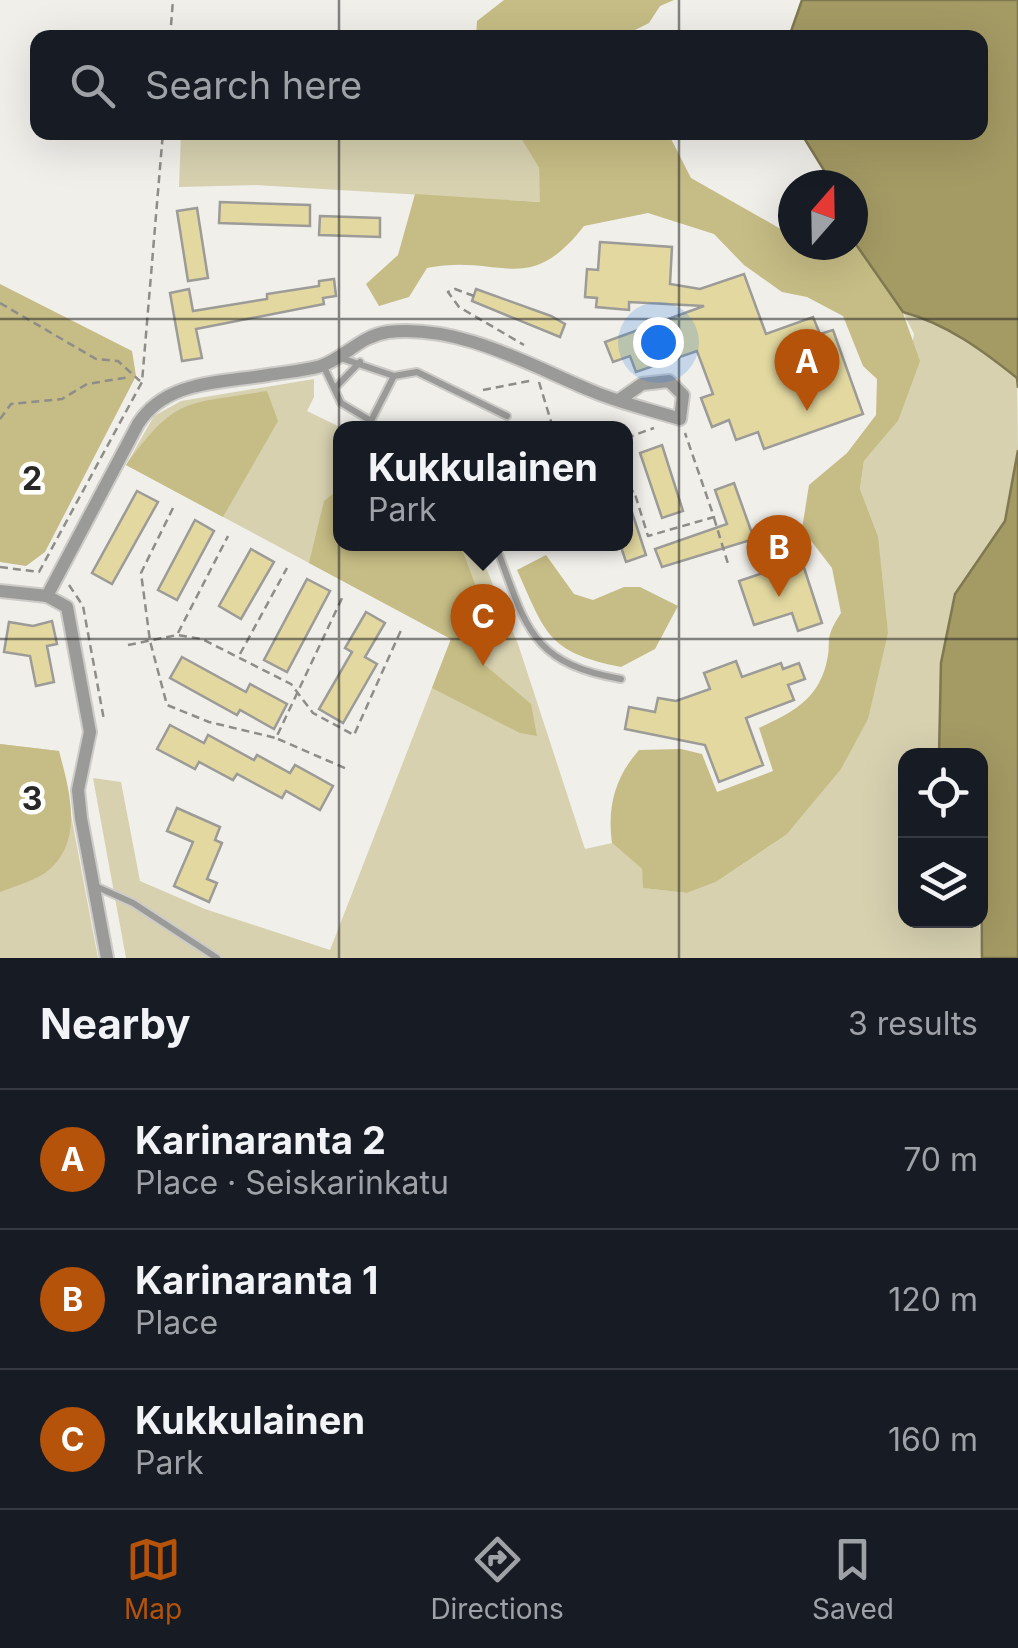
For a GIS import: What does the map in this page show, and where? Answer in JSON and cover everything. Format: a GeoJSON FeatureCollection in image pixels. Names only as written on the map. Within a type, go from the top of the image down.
{"type":"FeatureCollection","features":[{"type":"Feature","properties":{"kind":"street"},"geometry":{"type":"LineString","coordinates":[[47,596],[150,406],[175,390],[323,366],[383,333],[446,334],[619,400],[680,418],[682,395],[669,381],[642,384],[619,400]]}},
{"type":"Feature","properties":{"kind":"street"},"geometry":{"type":"LineString","coordinates":[[0,592],[47,596],[67,607],[90,732],[78,790],[80,818],[107,958]]}},
{"type":"Feature","properties":{"kind":"lane"},"geometry":{"type":"LineString","coordinates":[[336,357],[394,376],[416,372],[507,416]]}},
{"type":"Feature","properties":{"kind":"lane"},"geometry":{"type":"LineString","coordinates":[[335,388],[360,362]]}},
{"type":"Feature","properties":{"kind":"lane"},"geometry":{"type":"LineString","coordinates":[[323,366],[346,408],[364,421]]}},
{"type":"Feature","properties":{"kind":"lane"},"geometry":{"type":"LineString","coordinates":[[371,421],[394,376]]}},
{"type":"Feature","properties":{"kind":"lane"},"geometry":{"type":"LineString","coordinates":[[498,551],[533,640],[558,659],[588,673],[621,679]]}},
{"type":"Feature","properties":{"kind":"lane"},"geometry":{"type":"LineString","coordinates":[[94,885],[133,903],[217,958]]}},
{"type":"Feature","properties":{"kind":"path"},"geometry":{"type":"LineString","coordinates":[[171,30],[173,0]]}},
{"type":"Feature","properties":{"kind":"path"},"geometry":{"type":"LineString","coordinates":[[0,567],[40,572],[142,382],[161,140]]}},
{"type":"Feature","properties":{"kind":"path"},"geometry":{"type":"LineString","coordinates":[[474,296],[455,289],[448,292],[460,306],[537,352]]}},
{"type":"Feature","properties":{"kind":"path"},"geometry":{"type":"LineString","coordinates":[[0,303],[96,359],[118,361],[131,377],[142,382]]}},
{"type":"Feature","properties":{"kind":"path"},"geometry":{"type":"LineString","coordinates":[[0,419],[12,404],[62,399],[87,384],[131,377]]}},
{"type":"Feature","properties":{"kind":"path"},"geometry":{"type":"LineString","coordinates":[[462,394],[560,377]]}},
{"type":"Feature","properties":{"kind":"path"},"geometry":{"type":"LineString","coordinates":[[538,380],[550,421]]}},
{"type":"Feature","properties":{"kind":"path"},"geometry":{"type":"LineString","coordinates":[[633,435],[680,418],[729,567]]}},
{"type":"Feature","properties":{"kind":"path"},"geometry":{"type":"LineString","coordinates":[[633,491],[648,536],[714,516]]}},
{"type":"Feature","properties":{"kind":"path"},"geometry":{"type":"LineString","coordinates":[[172,508],[146,554],[141,573],[150,641],[167,705],[210,722],[276,738],[347,769]]}},
{"type":"Feature","properties":{"kind":"path"},"geometry":{"type":"LineString","coordinates":[[177,634],[228,536]]}},
{"type":"Feature","properties":{"kind":"path"},"geometry":{"type":"LineString","coordinates":[[238,657],[287,568]]}},
{"type":"Feature","properties":{"kind":"path"},"geometry":{"type":"LineString","coordinates":[[276,738],[344,596]]}},
{"type":"Feature","properties":{"kind":"path"},"geometry":{"type":"LineString","coordinates":[[128,645],[177,634],[202,639],[300,691],[313,713],[354,735],[402,628]]}},
{"type":"Feature","properties":{"kind":"shaded area"},"geometry":{"type":"Polygon","coordinates":[[[504,0],[674,0],[660,6],[649,23],[635,30],[476,30],[477,21],[504,0]]]}},
{"type":"Feature","properties":{"kind":"shaded area"},"geometry":{"type":"Polygon","coordinates":[[[802,0],[1018,0],[1018,388],[1017,378],[977,348],[934,323],[903,312],[867,260],[868,170],[824,170],[805,140],[988,140],[988,30],[791,30],[802,0]]]}},
{"type":"Feature","properties":{"kind":"shaded area"},"geometry":{"type":"Polygon","coordinates":[[[181,140],[523,140],[539,168],[541,202],[256,185],[179,187],[181,140]]]}},
{"type":"Feature","properties":{"kind":"shaded area"},"geometry":{"type":"Polygon","coordinates":[[[522,140],[672,140],[691,178],[778,227],[778,260],[867,260],[903,313],[920,361],[898,421],[864,461],[860,489],[878,536],[888,633],[868,719],[841,769],[786,835],[716,882],[687,893],[643,888],[642,869],[612,843],[612,805],[619,782],[639,750],[681,749],[702,754],[717,792],[773,771],[759,728],[791,711],[816,688],[826,665],[830,635],[841,613],[832,568],[802,529],[809,485],[847,453],[876,415],[877,379],[863,366],[843,316],[807,297],[782,292],[744,265],[714,234],[648,213],[584,226],[564,248],[529,267],[427,268],[409,297],[379,306],[366,284],[398,255],[415,194],[540,202],[539,168],[522,140]]]}},
{"type":"Feature","properties":{"kind":"shaded area"},"geometry":{"type":"Polygon","coordinates":[[[0,284],[132,351],[136,376],[45,552],[26,566],[0,562],[0,284]]]}},
{"type":"Feature","properties":{"kind":"shaded area"},"geometry":{"type":"Polygon","coordinates":[[[903,312],[949,331],[1017,378],[1018,450],[1006,521],[955,594],[941,663],[939,748],[898,748],[898,928],[980,928],[982,958],[126,958],[93,778],[121,782],[140,881],[205,909],[330,950],[451,639],[126,465],[154,416],[181,401],[314,379],[314,397],[307,411],[333,424],[333,551],[479,551],[518,644],[585,849],[612,843],[642,869],[644,888],[687,893],[716,882],[786,835],[878,536],[860,489],[864,461],[898,421],[914,334],[903,312]]]}},
{"type":"Feature","properties":{"kind":"shaded area"},"geometry":{"type":"Polygon","coordinates":[[[267,391],[278,421],[223,517],[126,465],[158,426],[185,407],[267,391]]]}},
{"type":"Feature","properties":{"kind":"shaded area"},"geometry":{"type":"Polygon","coordinates":[[[1018,450],[1018,958],[982,958],[982,928],[988,928],[988,748],[939,748],[941,663],[955,594],[1005,521],[1018,450]]]}},
{"type":"Feature","properties":{"kind":"shaded area"},"geometry":{"type":"Polygon","coordinates":[[[333,494],[333,551],[463,551],[493,633],[479,660],[531,704],[537,736],[520,733],[432,688],[451,639],[309,563],[324,501],[333,494]]]}},
{"type":"Feature","properties":{"kind":"shaded area"},"geometry":{"type":"Polygon","coordinates":[[[546,555],[574,594],[593,600],[624,587],[640,587],[678,606],[655,649],[621,667],[563,647],[543,625],[517,570],[546,555]]]}},
{"type":"Feature","properties":{"kind":"shaded area"},"geometry":{"type":"Polygon","coordinates":[[[0,744],[59,751],[98,958],[0,958],[0,744]]]}},
{"type":"Feature","properties":{"kind":"shaded area"},"geometry":{"type":"Polygon","coordinates":[[[0,744],[59,751],[71,813],[61,857],[33,880],[0,892],[0,744]]]}},
{"type":"Feature","properties":{"kind":"building"},"geometry":{"type":"Polygon","coordinates":[[[220,202],[310,205],[310,226],[219,223],[220,202]]]}},
{"type":"Feature","properties":{"kind":"building"},"geometry":{"type":"Polygon","coordinates":[[[197,208],[208,278],[188,281],[177,211],[197,208]]]}},
{"type":"Feature","properties":{"kind":"building"},"geometry":{"type":"Polygon","coordinates":[[[320,216],[380,218],[380,237],[319,235],[320,216]]]}},
{"type":"Feature","properties":{"kind":"building"},"geometry":{"type":"Polygon","coordinates":[[[600,242],[672,247],[670,284],[700,289],[744,274],[766,334],[813,317],[820,334],[833,330],[863,414],[764,449],[758,432],[736,440],[729,420],[712,427],[701,398],[713,394],[697,351],[636,372],[630,356],[613,362],[605,342],[704,306],[629,302],[629,310],[596,307],[597,298],[585,297],[587,269],[598,270],[600,242]]]}},
{"type":"Feature","properties":{"kind":"building"},"geometry":{"type":"Polygon","coordinates":[[[334,279],[336,296],[323,298],[324,304],[196,329],[202,358],[182,361],[170,293],[189,289],[193,311],[267,299],[267,294],[319,286],[319,281],[334,279]]]}},
{"type":"Feature","properties":{"kind":"building"},"geometry":{"type":"Polygon","coordinates":[[[476,289],[565,324],[560,337],[472,301],[476,289]]]}},
{"type":"Feature","properties":{"kind":"building"},"geometry":{"type":"Polygon","coordinates":[[[662,445],[683,511],[662,518],[640,453],[662,445]]]}},
{"type":"Feature","properties":{"kind":"building"},"geometry":{"type":"Polygon","coordinates":[[[734,483],[754,539],[662,567],[655,549],[727,524],[715,490],[734,483]]]}},
{"type":"Feature","properties":{"kind":"building"},"geometry":{"type":"Polygon","coordinates":[[[137,491],[158,502],[112,584],[92,573],[137,491]]]}},
{"type":"Feature","properties":{"kind":"building"},"geometry":{"type":"Polygon","coordinates":[[[633,515],[646,555],[626,562],[622,551],[633,551],[633,515]]]}},
{"type":"Feature","properties":{"kind":"building"},"geometry":{"type":"Polygon","coordinates":[[[195,520],[214,531],[177,600],[158,590],[195,520]]]}},
{"type":"Feature","properties":{"kind":"building"},"geometry":{"type":"Polygon","coordinates":[[[795,540],[822,623],[798,631],[792,613],[754,625],[739,581],[778,568],[772,547],[795,540]]]}},
{"type":"Feature","properties":{"kind":"building"},"geometry":{"type":"Polygon","coordinates":[[[251,549],[274,562],[241,619],[219,606],[251,549]]]}},
{"type":"Feature","properties":{"kind":"building"},"geometry":{"type":"Polygon","coordinates":[[[307,579],[330,591],[287,672],[264,660],[307,579]]]}},
{"type":"Feature","properties":{"kind":"building"},"geometry":{"type":"Polygon","coordinates":[[[366,612],[385,623],[365,657],[377,664],[343,723],[319,709],[352,652],[345,648],[366,612]]]}},
{"type":"Feature","properties":{"kind":"building"},"geometry":{"type":"Polygon","coordinates":[[[52,621],[57,644],[47,646],[54,682],[36,686],[30,656],[4,652],[9,622],[33,626],[52,621]]]}},
{"type":"Feature","properties":{"kind":"building"},"geometry":{"type":"Polygon","coordinates":[[[182,657],[246,692],[250,684],[287,704],[274,729],[240,710],[237,715],[170,678],[182,657]]]}},
{"type":"Feature","properties":{"kind":"building"},"geometry":{"type":"Polygon","coordinates":[[[736,661],[742,677],[781,663],[783,669],[799,663],[805,679],[788,685],[794,700],[746,718],[763,765],[719,782],[705,745],[625,729],[629,707],[655,712],[658,698],[676,701],[710,689],[704,673],[736,661]]]}},
{"type":"Feature","properties":{"kind":"building"},"geometry":{"type":"Polygon","coordinates":[[[170,725],[204,743],[208,735],[254,760],[257,755],[290,773],[295,765],[333,786],[320,810],[286,791],[282,798],[237,774],[233,780],[199,762],[195,769],[157,749],[170,725]]]}},
{"type":"Feature","properties":{"kind":"building"},"geometry":{"type":"Polygon","coordinates":[[[177,808],[220,827],[215,840],[222,843],[207,879],[217,883],[209,902],[174,886],[193,842],[167,831],[177,808]]]}},
{"type":"Feature","properties":{"kind":"place","name":"Karinaranta 2"},"geometry":{"type":"Point","coordinates":[807,411]}},
{"type":"Feature","properties":{"kind":"place","name":"Karinaranta 1"},"geometry":{"type":"Point","coordinates":[779,597]}},
{"type":"Feature","properties":{"kind":"place","name":"Kukkulainen"},"geometry":{"type":"Point","coordinates":[483,666]}}]}
